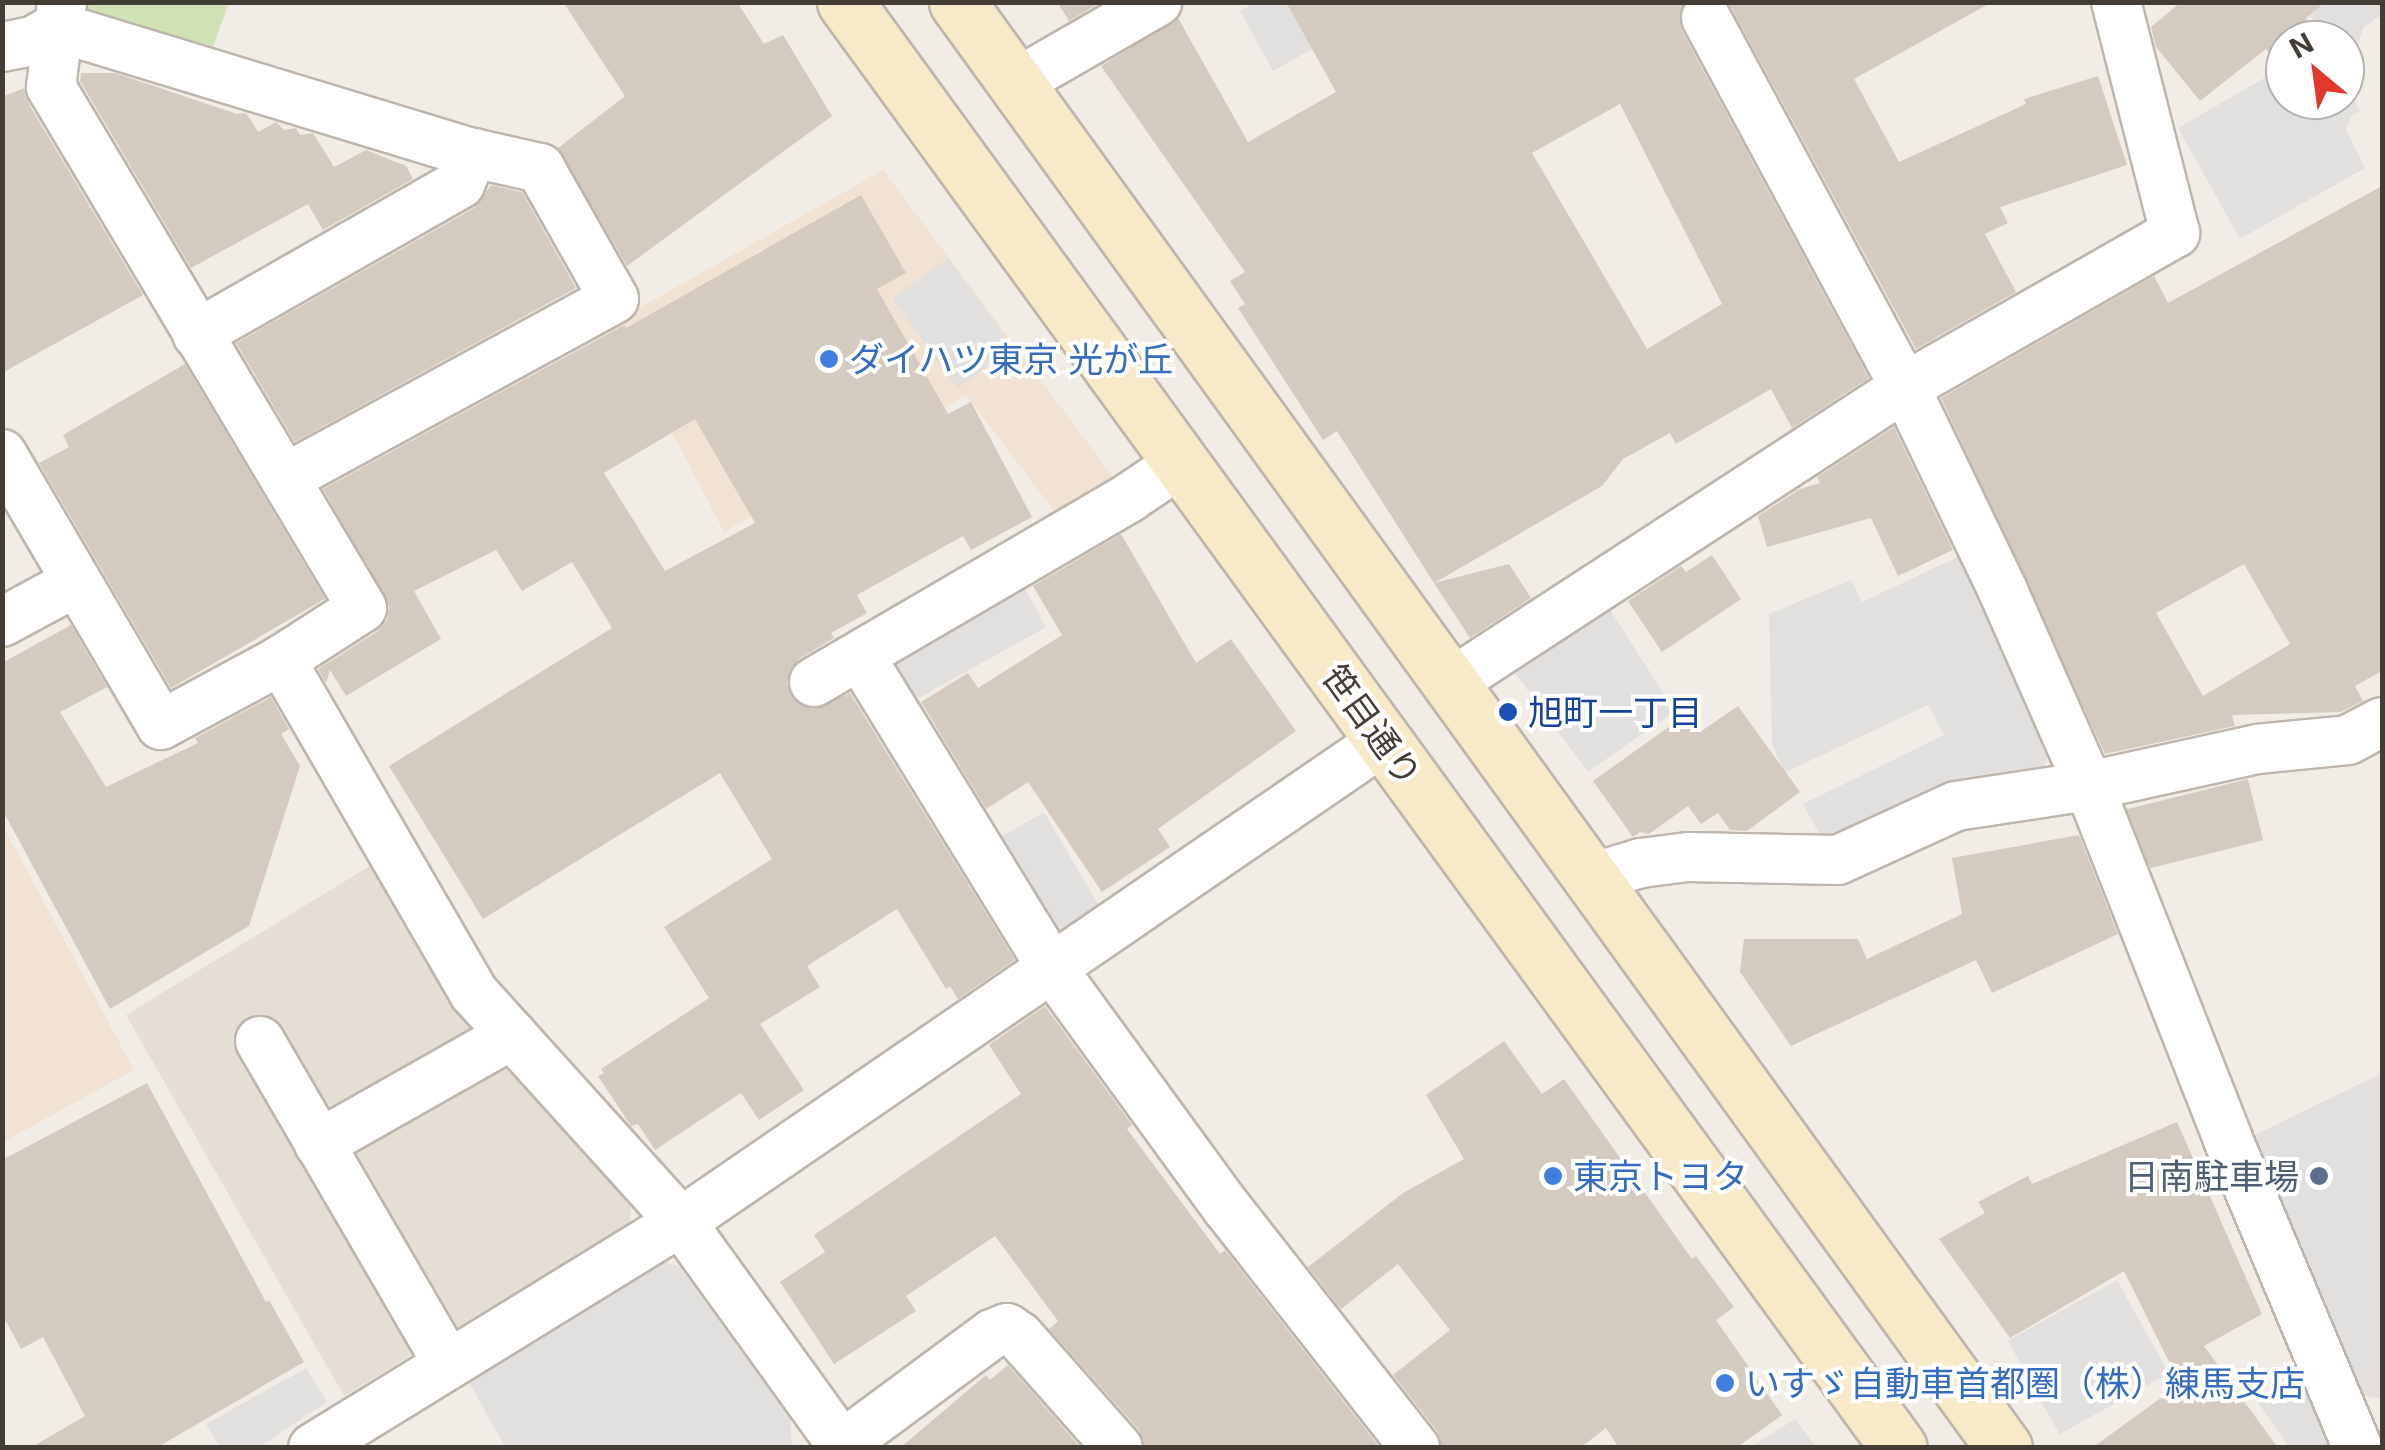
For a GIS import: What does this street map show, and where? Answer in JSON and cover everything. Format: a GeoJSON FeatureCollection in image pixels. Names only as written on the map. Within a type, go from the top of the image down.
{"type":"FeatureCollection","features":[{"type":"Feature","properties":{"kind":"main road","name":"笹目通り"},"geometry":{"type":"LineString","coordinates":[[846,2],[1900,1448]]}},
{"type":"Feature","properties":{"kind":"main road"},"geometry":{"type":"LineString","coordinates":[[957,2],[2004,1448]]}},
{"type":"Feature","properties":{"kind":"street"},"geometry":{"type":"LineString","coordinates":[[1016,84],[1157,2]]}},
{"type":"Feature","properties":{"kind":"street"},"geometry":{"type":"LineString","coordinates":[[1451,683],[1905,387],[2175,234],[2116,2]]}},
{"type":"Feature","properties":{"kind":"street"},"geometry":{"type":"LineString","coordinates":[[2,47],[34,41],[59,15]]}},
{"type":"Feature","properties":{"kind":"street"},"geometry":{"type":"LineString","coordinates":[[59,15],[473,153],[540,168],[614,299],[288,477]]}},
{"type":"Feature","properties":{"kind":"street"},"geometry":{"type":"LineString","coordinates":[[2,454],[161,725],[281,660],[362,608],[288,477],[197,334],[51,86],[59,15]]}},
{"type":"Feature","properties":{"kind":"street"},"geometry":{"type":"LineString","coordinates":[[1706,18],[1905,387],[2003,591],[2089,786],[2227,1137],[2365,1437]]}},
{"type":"Feature","properties":{"kind":"street"},"geometry":{"type":"LineString","coordinates":[[197,334],[460,184],[473,153]]}},
{"type":"Feature","properties":{"kind":"street"},"geometry":{"type":"LineString","coordinates":[[814,682],[1182,462]]}},
{"type":"Feature","properties":{"kind":"street"},"geometry":{"type":"LineString","coordinates":[[2,622],[76,582]]}},
{"type":"Feature","properties":{"kind":"street"},"geometry":{"type":"LineString","coordinates":[[860,656],[1052,967],[1227,1208],[1415,1448]]}},
{"type":"Feature","properties":{"kind":"street"},"geometry":{"type":"LineString","coordinates":[[281,660],[474,994],[681,1222],[841,1446],[992,1334],[1007,1328],[1020,1336],[1118,1448]]}},
{"type":"Feature","properties":{"kind":"street"},"geometry":{"type":"LineString","coordinates":[[1591,878],[1641,863],[1688,857],[1838,860],[1956,806],[2089,786],[2257,749],[2348,740],[2382,722]]}},
{"type":"Feature","properties":{"kind":"street"},"geometry":{"type":"LineString","coordinates":[[313,1448],[379,1429],[448,1364],[681,1222],[1383,741]]}},
{"type":"Feature","properties":{"kind":"street"},"geometry":{"type":"LineString","coordinates":[[320,1144],[512,1035]]}},
{"type":"Feature","properties":{"kind":"street"},"geometry":{"type":"LineString","coordinates":[[260,1042],[448,1364]]}},
{"type":"Feature","properties":{"kind":"shaded area"},"geometry":{"type":"Polygon","coordinates":[[[1255,3],[1394,3],[1273,71],[1240,11],[1255,3]]]}},
{"type":"Feature","properties":{"kind":"shaded area"},"geometry":{"type":"Polygon","coordinates":[[[2301,3],[2382,3],[2382,14],[2365,27],[2365,20],[2314,20],[2301,3]]]}},
{"type":"Feature","properties":{"kind":"shaded area"},"geometry":{"type":"Polygon","coordinates":[[[2265,78],[2265,120],[2350,120],[2346,130],[2365,168],[2240,239],[2178,128],[2265,78]]]}},
{"type":"Feature","properties":{"kind":"shaded area","name":"ダイハツ東京 光が丘"},"geometry":{"type":"Polygon","coordinates":[[[883,170],[1117,482],[1061,520],[966,395],[724,532],[615,322],[883,170]]]}},
{"type":"Feature","properties":{"kind":"shaded area"},"geometry":{"type":"Polygon","coordinates":[[[948,258],[1013,348],[957,388],[892,299],[948,258]]]}},
{"type":"Feature","properties":{"kind":"shaded area"},"geometry":{"type":"Polygon","coordinates":[[[1964,554],[2055,743],[2042,770],[1824,842],[1803,804],[1944,735],[1928,705],[1784,773],[1772,743],[1769,614],[1851,580],[1862,602],[1964,554]]]}},
{"type":"Feature","properties":{"kind":"shaded area"},"geometry":{"type":"Polygon","coordinates":[[[1020,580],[1046,627],[905,705],[879,658],[1020,580]]]}},
{"type":"Feature","properties":{"kind":"shaded area"},"geometry":{"type":"Polygon","coordinates":[[[1603,599],[1675,711],[1588,772],[1515,673],[1525,667],[1518,656],[1603,599]]]}},
{"type":"Feature","properties":{"kind":"shaded area"},"geometry":{"type":"Polygon","coordinates":[[[1044,812],[1101,909],[1064,928],[1039,922],[993,842],[1044,812]]]}},
{"type":"Feature","properties":{"kind":"shaded area"},"geometry":{"type":"Polygon","coordinates":[[[2,824],[134,1070],[3,1142],[2,1142],[2,824]]]}},
{"type":"Feature","properties":{"kind":"shaded area"},"geometry":{"type":"Polygon","coordinates":[[[373,864],[631,1199],[630,1223],[344,1396],[126,1015],[373,864]]]}},
{"type":"Feature","properties":{"kind":"shaded area"},"geometry":{"type":"Polygon","coordinates":[[[2382,1073],[2382,1395],[2378,1398],[2351,1394],[2246,1156],[2255,1135],[2382,1073]]]}},
{"type":"Feature","properties":{"kind":"shaded area"},"geometry":{"type":"Polygon","coordinates":[[[651,1259],[679,1266],[790,1419],[792,1447],[505,1447],[464,1373],[651,1259]]]}},
{"type":"Feature","properties":{"kind":"shaded area"},"geometry":{"type":"Polygon","coordinates":[[[2117,1280],[2169,1374],[2060,1434],[2008,1341],[2117,1280]]]}},
{"type":"Feature","properties":{"kind":"shaded area"},"geometry":{"type":"Polygon","coordinates":[[[2313,1365],[2350,1447],[2289,1447],[2259,1404],[2313,1365]]]}},
{"type":"Feature","properties":{"kind":"shaded area"},"geometry":{"type":"Polygon","coordinates":[[[306,1368],[327,1402],[259,1447],[220,1447],[206,1424],[306,1368]]]}},
{"type":"Feature","properties":{"kind":"shaded area"},"geometry":{"type":"Polygon","coordinates":[[[1795,1419],[1816,1447],[1751,1447],[1795,1419]]]}},
{"type":"Feature","properties":{"kind":"green space"},"geometry":{"type":"Polygon","coordinates":[[[83,3],[229,3],[213,46],[93,17],[83,3]]]}},
{"type":"Feature","properties":{"kind":"building"},"geometry":{"type":"Polygon","coordinates":[[[563,2],[737,2],[764,44],[783,35],[832,116],[627,266],[558,148],[625,96],[563,2]]]}},
{"type":"Feature","properties":{"kind":"building"},"geometry":{"type":"Polygon","coordinates":[[[1057,2],[1101,2],[1069,21],[1057,2]]]}},
{"type":"Feature","properties":{"kind":"building"},"geometry":{"type":"Polygon","coordinates":[[[1286,2],[1684,2],[1679,16],[1682,31],[1869,378],[1792,428],[1771,389],[1676,444],[1670,433],[1623,459],[1602,486],[1434,583],[1337,431],[1323,440],[1238,308],[1245,304],[1230,281],[1245,272],[1101,66],[1178,18],[1248,142],[1336,92],[1286,2]],[[1620,104],[1532,153],[1647,349],[1722,304],[1620,104]]]}},
{"type":"Feature","properties":{"kind":"building"},"geometry":{"type":"Polygon","coordinates":[[[1728,2],[1992,2],[1854,79],[1899,162],[2026,104],[2024,99],[2098,76],[2127,165],[2000,207],[2008,223],[1985,234],[2016,292],[1916,349],[1728,2]]]}},
{"type":"Feature","properties":{"kind":"building"},"geometry":{"type":"Polygon","coordinates":[[[2181,2],[2325,2],[2307,20],[2265,20],[2265,50],[2200,101],[2156,47],[2151,27],[2181,2]]]}},
{"type":"Feature","properties":{"kind":"building"},"geometry":{"type":"Polygon","coordinates":[[[81,73],[115,73],[237,114],[246,113],[258,132],[276,122],[284,130],[296,128],[300,135],[313,133],[334,167],[366,150],[406,166],[413,179],[323,230],[308,204],[191,268],[80,81],[81,73]]]}},
{"type":"Feature","properties":{"kind":"building"},"geometry":{"type":"Polygon","coordinates":[[[24,88],[27,101],[143,295],[2,373],[2,97],[24,88]]]}},
{"type":"Feature","properties":{"kind":"building"},"geometry":{"type":"Polygon","coordinates":[[[491,185],[522,192],[576,288],[295,442],[236,343],[474,208],[491,185]]]}},
{"type":"Feature","properties":{"kind":"building"},"geometry":{"type":"Polygon","coordinates":[[[2382,186],[2382,671],[2355,686],[2363,701],[2341,712],[2232,715],[2235,726],[2105,754],[1941,398],[2154,276],[2168,303],[2382,186]],[[2244,564],[2156,613],[2203,696],[2290,644],[2244,564]]]}},
{"type":"Feature","properties":{"kind":"building"},"geometry":{"type":"Polygon","coordinates":[[[861,195],[906,273],[877,289],[948,414],[971,402],[1032,517],[971,550],[963,536],[857,595],[867,613],[831,633],[834,638],[799,659],[790,669],[787,683],[791,697],[813,709],[850,693],[1015,960],[958,999],[950,986],[946,989],[897,909],[807,966],[820,987],[760,1024],[804,1090],[759,1120],[741,1093],[655,1150],[638,1124],[631,1126],[598,1076],[604,1073],[601,1069],[709,998],[664,927],[772,859],[720,773],[483,919],[389,766],[612,628],[572,562],[522,591],[496,550],[414,591],[441,639],[346,696],[330,670],[326,683],[318,669],[378,631],[387,620],[389,606],[323,489],[624,325],[626,328],[861,195]],[[695,419],[604,473],[665,571],[755,523],[695,419]]]}},
{"type":"Feature","properties":{"kind":"building"},"geometry":{"type":"Polygon","coordinates":[[[185,364],[325,599],[171,688],[39,463],[69,447],[63,435],[185,364]]]}},
{"type":"Feature","properties":{"kind":"building"},"geometry":{"type":"Polygon","coordinates":[[[1894,427],[1953,550],[1898,576],[1871,518],[1767,547],[1758,516],[1800,489],[1820,483],[1817,477],[1894,427]]]}},
{"type":"Feature","properties":{"kind":"building"},"geometry":{"type":"Polygon","coordinates":[[[1121,534],[1196,663],[1231,639],[1296,731],[1158,829],[1170,847],[1102,892],[1028,782],[986,809],[921,702],[968,673],[978,688],[1062,635],[1033,586],[1121,534]]]}},
{"type":"Feature","properties":{"kind":"building"},"geometry":{"type":"Polygon","coordinates":[[[1712,555],[1741,599],[1662,652],[1628,601],[1681,566],[1686,572],[1712,555]]]}},
{"type":"Feature","properties":{"kind":"building"},"geometry":{"type":"Polygon","coordinates":[[[1509,564],[1531,598],[1470,638],[1434,583],[1509,564]]]}},
{"type":"Feature","properties":{"kind":"building"},"geometry":{"type":"Polygon","coordinates":[[[71,625],[107,687],[60,712],[106,787],[198,743],[195,738],[271,697],[289,729],[281,734],[300,766],[249,926],[110,1009],[2,809],[2,663],[71,625]]]}},
{"type":"Feature","properties":{"kind":"building"},"geometry":{"type":"Polygon","coordinates":[[[1738,706],[1800,792],[1747,831],[1730,830],[1718,813],[1701,824],[1688,806],[1649,834],[1640,832],[1633,837],[1593,781],[1687,714],[1700,732],[1738,706]]]}},
{"type":"Feature","properties":{"kind":"building"},"geometry":{"type":"Polygon","coordinates":[[[2248,779],[2263,840],[2142,870],[2127,809],[2248,779]]]}},
{"type":"Feature","properties":{"kind":"building"},"geometry":{"type":"Polygon","coordinates":[[[2079,835],[2118,934],[1992,993],[1976,960],[1791,1046],[1740,972],[1744,939],[1858,939],[1867,959],[1962,914],[1952,858],[2079,835]]]}},
{"type":"Feature","properties":{"kind":"building"},"geometry":{"type":"Polygon","coordinates":[[[1045,1006],[1132,1125],[1127,1129],[1220,1254],[1225,1250],[1380,1448],[1145,1448],[1139,1430],[1049,1329],[1058,1321],[995,1236],[906,1296],[916,1311],[834,1364],[780,1282],[825,1252],[814,1235],[1021,1094],[989,1045],[1045,1006]]]}},
{"type":"Feature","properties":{"kind":"building"},"geometry":{"type":"Polygon","coordinates":[[[1504,1041],[1542,1094],[1564,1079],[1692,1259],[1696,1256],[1734,1307],[1716,1320],[1782,1415],[1736,1448],[1619,1448],[1606,1428],[1580,1448],[1442,1448],[1437,1431],[1393,1375],[1450,1330],[1398,1264],[1341,1309],[1308,1267],[1403,1193],[1464,1159],[1426,1095],[1504,1041]]]}},
{"type":"Feature","properties":{"kind":"building"},"geometry":{"type":"Polygon","coordinates":[[[147,1083],[266,1302],[269,1300],[304,1362],[156,1448],[30,1448],[85,1416],[43,1337],[21,1349],[2,1314],[2,1160],[147,1083]]]}},
{"type":"Feature","properties":{"kind":"building"},"geometry":{"type":"Polygon","coordinates":[[[2177,1122],[2262,1314],[2204,1346],[2278,1448],[2092,1448],[2180,1384],[2124,1271],[2010,1338],[1939,1239],[1985,1213],[1978,1202],[2028,1176],[2032,1184],[2177,1122]]]}},
{"type":"Feature","properties":{"kind":"building"},"geometry":{"type":"Polygon","coordinates":[[[1008,1365],[1081,1448],[900,1448],[986,1375],[990,1380],[1008,1365]]]}},
{"type":"Feature","properties":{"kind":"place","name":"ダイハツ東京 光が丘"},"geometry":{"type":"Point","coordinates":[829,359]}},
{"type":"Feature","properties":{"kind":"place","name":"旭町一丁目"},"geometry":{"type":"Point","coordinates":[1508,712]}},
{"type":"Feature","properties":{"kind":"place","name":"東京トヨタ"},"geometry":{"type":"Point","coordinates":[1553,1176]}},
{"type":"Feature","properties":{"kind":"place","name":"日南駐車場"},"geometry":{"type":"Point","coordinates":[2319,1176]}},
{"type":"Feature","properties":{"kind":"place","name":"いすゞ自動車首都圏（株）練馬支店"},"geometry":{"type":"Point","coordinates":[1725,1383]}}]}
